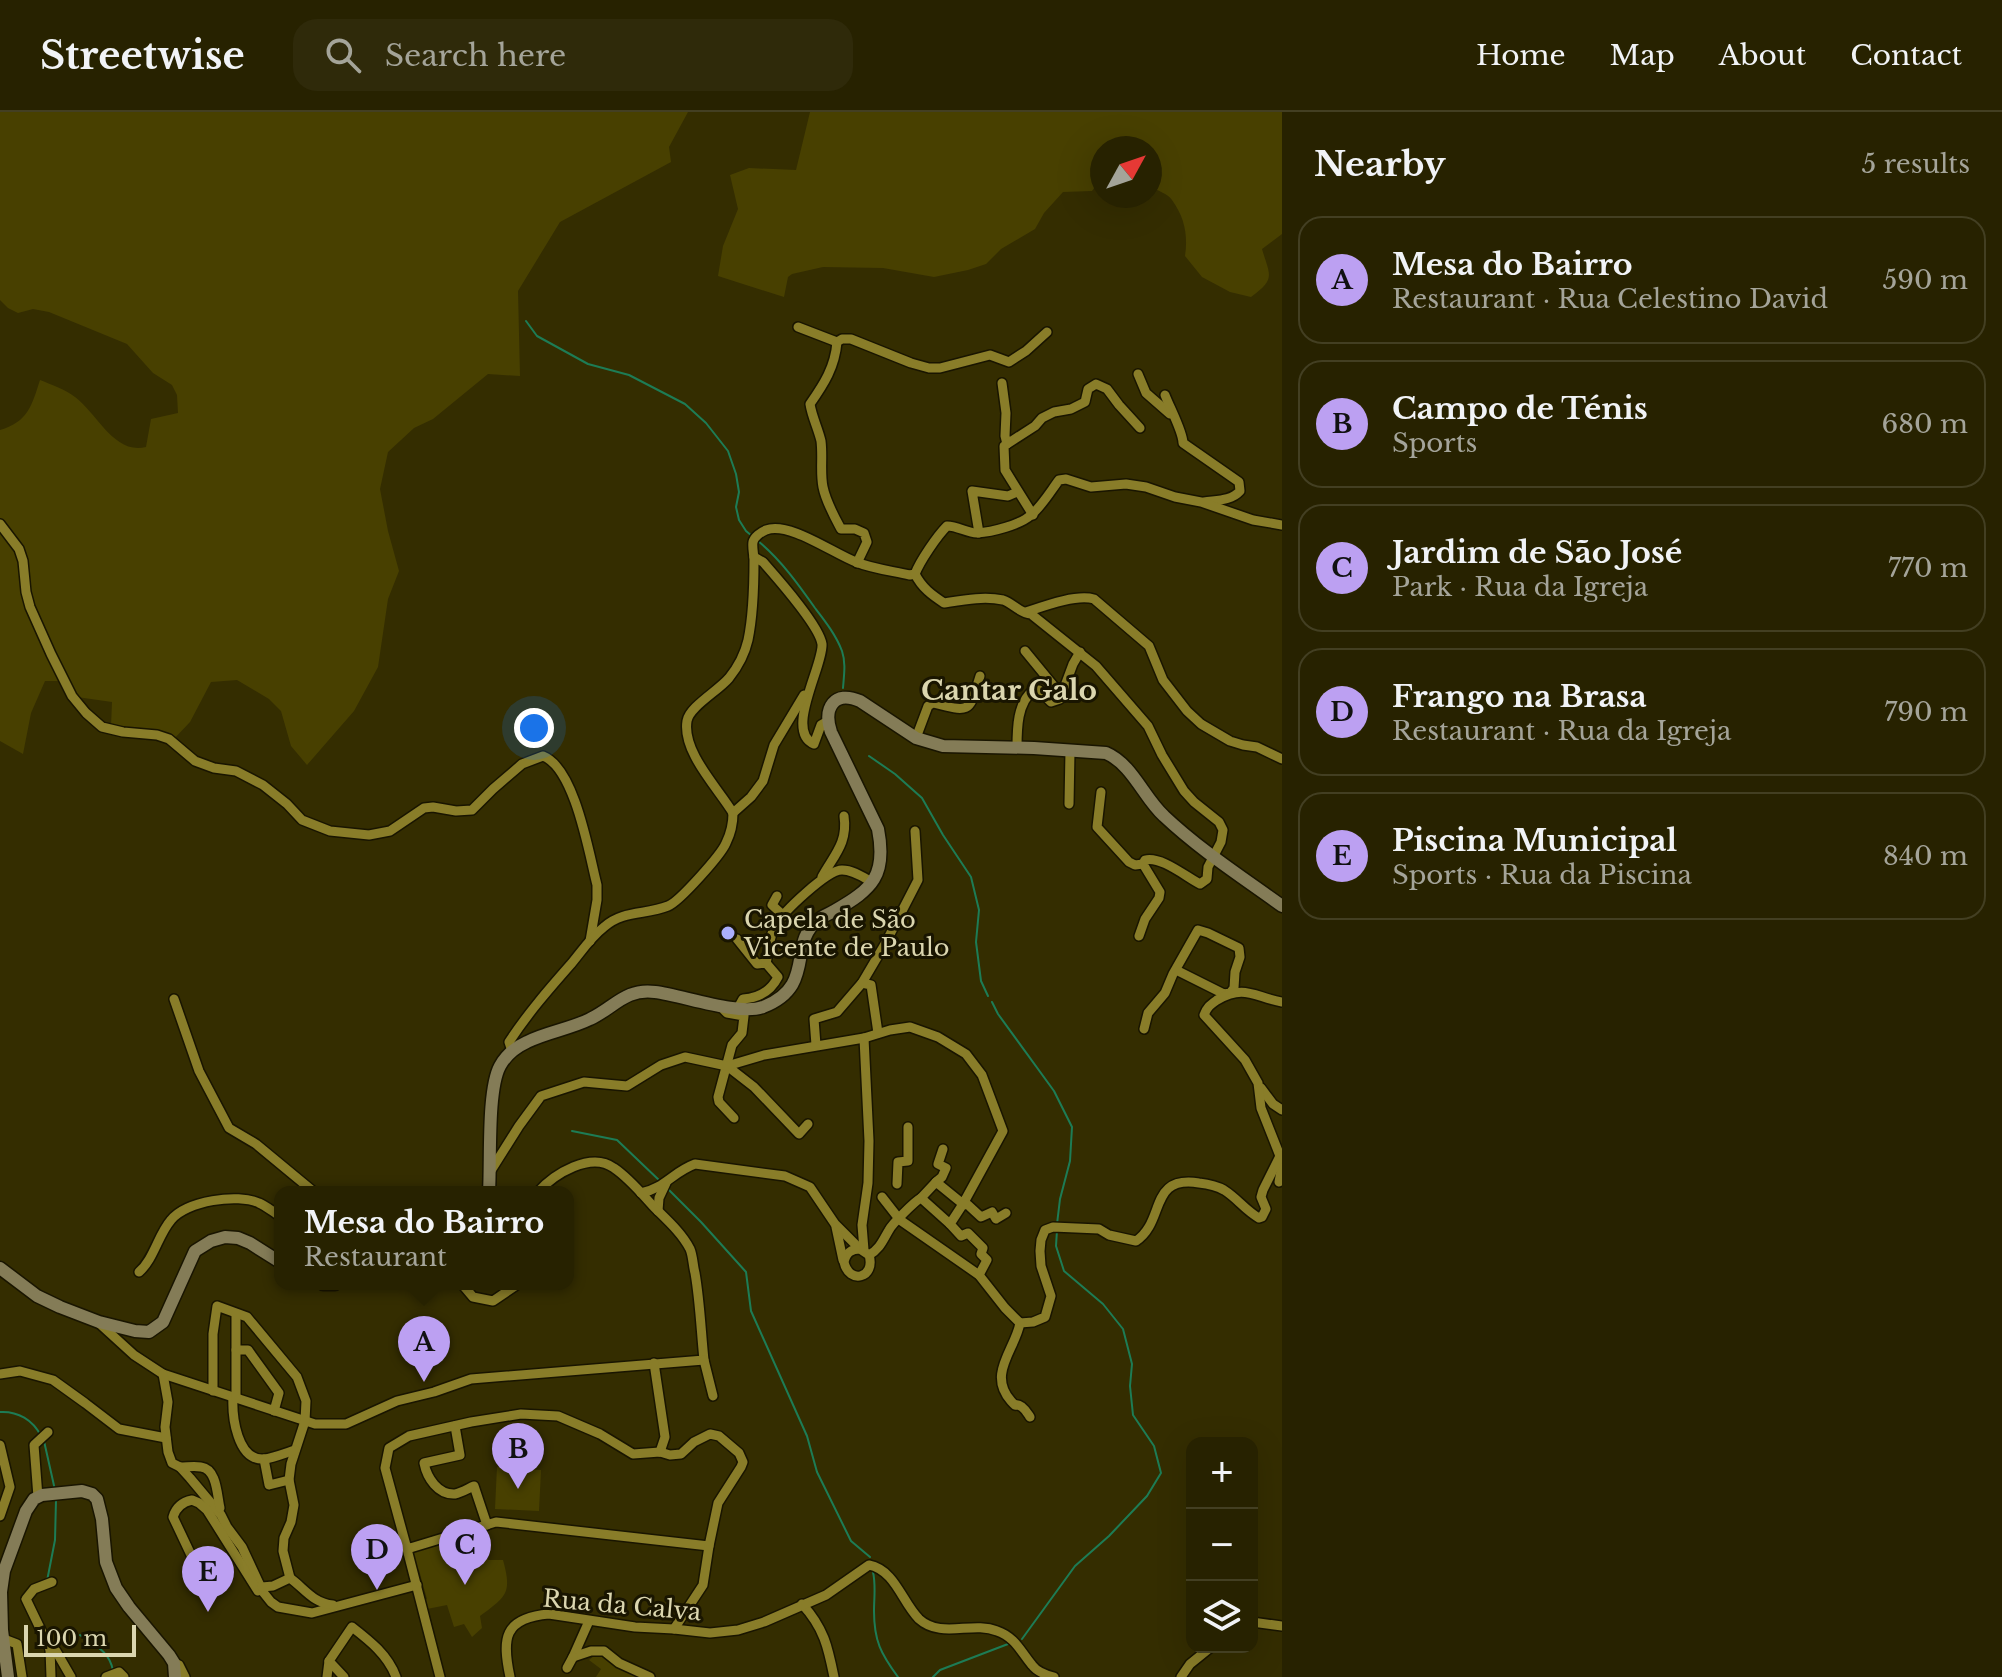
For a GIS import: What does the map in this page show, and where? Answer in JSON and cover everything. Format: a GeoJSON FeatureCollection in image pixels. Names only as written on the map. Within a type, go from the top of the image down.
{"type":"FeatureCollection","features":[{"type":"Feature","properties":{"kind":"street"},"geometry":{"type":"LineString","coordinates":[[798,327],[837,342]]}},
{"type":"Feature","properties":{"kind":"street"},"geometry":{"type":"LineString","coordinates":[[837,342],[851,339],[911,363],[940,368],[990,355],[1009,362],[1047,332]]}},
{"type":"Feature","properties":{"kind":"street"},"geometry":{"type":"LineString","coordinates":[[837,342],[836,359],[810,404],[820,438],[825,497],[841,529],[864,533],[867,542],[857,563]]}},
{"type":"Feature","properties":{"kind":"street"},"geometry":{"type":"LineString","coordinates":[[1138,374],[1146,393],[1172,416]]}},
{"type":"Feature","properties":{"kind":"street"},"geometry":{"type":"LineString","coordinates":[[1002,383],[1007,444]]}},
{"type":"Feature","properties":{"kind":"street"},"geometry":{"type":"LineString","coordinates":[[1033,515],[1005,470],[1004,446],[1042,418],[1085,402],[1088,389],[1096,384],[1107,389],[1140,428]]}},
{"type":"Feature","properties":{"kind":"street"},"geometry":{"type":"LineString","coordinates":[[1165,395],[1183,435],[1183,443],[1239,482],[1240,491],[1236,495],[1201,502]]}},
{"type":"Feature","properties":{"kind":"street"},"geometry":{"type":"LineString","coordinates":[[915,574],[923,556],[947,526],[979,533],[1005,528],[1033,515],[1059,480],[1066,479],[1091,487],[1126,484],[1146,487],[1253,520],[1282,525]]}},
{"type":"Feature","properties":{"kind":"street"},"geometry":{"type":"LineString","coordinates":[[979,533],[972,491],[1008,496],[1017,492]]}},
{"type":"Feature","properties":{"kind":"street"},"geometry":{"type":"LineString","coordinates":[[0,524],[19,549],[26,592],[40,631],[72,696],[86,713],[102,727],[157,735],[169,739],[195,761],[236,771],[263,785],[302,820],[330,831],[369,835],[390,831],[424,808],[472,810],[522,764],[543,756],[551,759],[563,772],[572,790],[597,885],[590,941]]}},
{"type":"Feature","properties":{"kind":"street"},"geometry":{"type":"LineString","coordinates":[[512,1051],[509,1042],[520,1025],[547,989],[605,925],[627,914],[667,907],[675,902],[726,846],[733,826],[733,813],[695,755],[688,740],[686,721],[698,704],[728,679],[748,640],[753,540],[758,534],[777,527],[816,541],[857,563],[915,574]]}},
{"type":"Feature","properties":{"kind":"street"},"geometry":{"type":"LineString","coordinates":[[754,557],[763,562],[809,618],[822,645],[805,705],[805,738],[814,744],[821,725],[828,721]]}},
{"type":"Feature","properties":{"kind":"street"},"geometry":{"type":"LineString","coordinates":[[915,574],[930,595],[944,603],[966,599],[1006,600],[1023,613],[1031,614],[1096,666],[1148,726],[1184,791],[1219,822],[1223,830],[1221,842],[1208,867],[1207,879],[1200,884],[1152,858],[1143,864],[1129,862],[1097,827],[1101,792]]}},
{"type":"Feature","properties":{"kind":"street"},"geometry":{"type":"LineString","coordinates":[[1023,613],[1081,598],[1094,599],[1149,646],[1163,680],[1201,724],[1230,741],[1257,747],[1282,759]]}},
{"type":"Feature","properties":{"kind":"street"},"geometry":{"type":"LineString","coordinates":[[1025,651],[1062,696]]}},
{"type":"Feature","properties":{"kind":"street"},"geometry":{"type":"LineString","coordinates":[[1017,748],[1020,711],[1029,694],[1039,690],[1051,702],[1060,699],[1080,652]]}},
{"type":"Feature","properties":{"kind":"street"},"geometry":{"type":"LineString","coordinates":[[916,738],[928,706],[933,703],[962,709],[969,707],[980,676]]}},
{"type":"Feature","properties":{"kind":"street"},"geometry":{"type":"LineString","coordinates":[[733,813],[763,781],[774,745],[810,686]]}},
{"type":"Feature","properties":{"kind":"street"},"geometry":{"type":"LineString","coordinates":[[489,1186],[496,1075],[501,1063],[512,1051],[528,1041],[592,1018],[637,991],[738,1008],[762,1007],[778,999],[797,976],[808,930],[818,920],[857,897],[876,877],[882,862],[878,829],[828,721],[832,704],[841,697],[860,701],[916,738],[943,746],[1106,753],[1113,756],[1160,813],[1282,906]]}},
{"type":"Feature","properties":{"kind":"street"},"geometry":{"type":"LineString","coordinates":[[1069,804],[1070,751]]}},
{"type":"Feature","properties":{"kind":"street"},"geometry":{"type":"LineString","coordinates":[[820,880],[843,844],[844,816]]}},
{"type":"Feature","properties":{"kind":"street"},"geometry":{"type":"LineString","coordinates":[[816,1045],[814,1019],[837,1012],[862,983],[918,880],[915,831]]}},
{"type":"Feature","properties":{"kind":"street"},"geometry":{"type":"LineString","coordinates":[[1139,936],[1160,892],[1143,864]]}},
{"type":"Feature","properties":{"kind":"street"},"geometry":{"type":"LineString","coordinates":[[738,1008],[743,999],[755,998],[775,984],[778,977],[766,963],[775,925],[820,880],[829,873],[841,870],[856,873],[872,882]]}},
{"type":"Feature","properties":{"kind":"street"},"geometry":{"type":"LineString","coordinates":[[777,896],[772,905],[784,916]]}},
{"type":"Feature","properties":{"kind":"street"},"geometry":{"type":"LineString","coordinates":[[1144,1029],[1148,1013],[1161,999],[1198,930],[1239,948],[1234,988],[1205,1009],[1204,1015],[1245,1060],[1269,1100],[1282,1110]]}},
{"type":"Feature","properties":{"kind":"street"},"geometry":{"type":"LineString","coordinates":[[737,939],[757,964],[766,963]]}},
{"type":"Feature","properties":{"kind":"street"},"geometry":{"type":"LineString","coordinates":[[1176,970],[1224,994],[1244,992],[1282,1002]]}},
{"type":"Feature","properties":{"kind":"street"},"geometry":{"type":"LineString","coordinates":[[862,983],[871,985],[878,1033]]}},
{"type":"Feature","properties":{"kind":"street"},"geometry":{"type":"LineString","coordinates":[[174,999],[199,1071],[229,1128],[256,1144],[307,1186]]}},
{"type":"Feature","properties":{"kind":"street"},"geometry":{"type":"LineString","coordinates":[[719,1005],[727,1013],[744,1016],[742,1033],[732,1045],[718,1097],[734,1118]]}},
{"type":"Feature","properties":{"kind":"street"},"geometry":{"type":"LineString","coordinates":[[727,1066],[764,1055],[910,1027],[938,1037],[966,1054],[982,1075],[1003,1131],[950,1224]]}},
{"type":"Feature","properties":{"kind":"street"},"geometry":{"type":"LineString","coordinates":[[864,1038],[869,1141],[868,1183],[862,1225],[864,1251]]}},
{"type":"Feature","properties":{"kind":"street"},"geometry":{"type":"LineString","coordinates":[[490,1172],[541,1096],[584,1082],[627,1086],[661,1065],[685,1057],[727,1066],[754,1087],[799,1134],[808,1124]]}},
{"type":"Feature","properties":{"kind":"street"},"geometry":{"type":"LineString","coordinates":[[1259,1086],[1261,1108],[1280,1156],[1279,1182]]}},
{"type":"Feature","properties":{"kind":"street"},"geometry":{"type":"LineString","coordinates":[[897,1184],[898,1162],[908,1161],[908,1127]]}},
{"type":"Feature","properties":{"kind":"street"},"geometry":{"type":"LineString","coordinates":[[844,1262],[851,1250],[876,1251],[894,1223],[942,1177],[946,1168],[938,1164],[943,1149]]}},
{"type":"Feature","properties":{"kind":"street"},"geometry":{"type":"LineString","coordinates":[[882,1197],[900,1220],[979,1275],[1020,1323],[1033,1322],[1045,1317],[1051,1296],[1041,1266],[1041,1240],[1045,1230],[1057,1227],[1099,1229],[1109,1235],[1136,1241],[1147,1230],[1170,1186],[1189,1181],[1224,1190],[1259,1218],[1266,1209],[1261,1197],[1263,1190],[1280,1156]]}},
{"type":"Feature","properties":{"kind":"street"},"geometry":{"type":"LineString","coordinates":[[543,1186],[548,1180],[579,1166],[598,1162],[613,1166],[679,1233],[691,1250],[704,1360],[713,1396]]}},
{"type":"Feature","properties":{"kind":"street"},"geometry":{"type":"LineString","coordinates":[[641,1193],[666,1183],[683,1168],[695,1164],[785,1176],[810,1187],[835,1224],[871,1259],[870,1268],[863,1275],[846,1271],[835,1224]]}},
{"type":"Feature","properties":{"kind":"street"},"geometry":{"type":"LineString","coordinates":[[936,1182],[981,1217],[992,1212],[996,1219],[1006,1213]]}},
{"type":"Feature","properties":{"kind":"street"},"geometry":{"type":"LineString","coordinates":[[658,1211],[659,1198],[666,1183]]}},
{"type":"Feature","properties":{"kind":"street"},"geometry":{"type":"LineString","coordinates":[[921,1198],[961,1236],[968,1233],[983,1248],[981,1254],[987,1260],[979,1275]]}},
{"type":"Feature","properties":{"kind":"street"},"geometry":{"type":"LineString","coordinates":[[139,1272],[145,1267],[173,1216],[200,1202],[241,1199],[257,1202],[274,1212]]}},
{"type":"Feature","properties":{"kind":"street"},"geometry":{"type":"LineString","coordinates":[[843,1233],[853,1234],[862,1225]]}},
{"type":"Feature","properties":{"kind":"street"},"geometry":{"type":"LineString","coordinates":[[0,1268],[37,1296],[99,1322],[149,1332],[163,1322],[195,1251],[211,1241],[225,1237],[238,1238],[274,1259]]}},
{"type":"Feature","properties":{"kind":"street"},"geometry":{"type":"LineString","coordinates":[[467,1290],[473,1297],[493,1301],[509,1290]]}},
{"type":"Feature","properties":{"kind":"street"},"geometry":{"type":"LineString","coordinates":[[213,1391],[213,1334],[217,1306],[247,1317],[297,1377],[306,1401],[305,1421],[291,1464],[289,1480],[294,1505],[283,1551],[290,1578],[310,1597],[324,1604],[340,1606]]}},
{"type":"Feature","properties":{"kind":"street"},"geometry":{"type":"LineString","coordinates":[[236,1314],[232,1412],[240,1441],[256,1458],[264,1459],[295,1450]]}},
{"type":"Feature","properties":{"kind":"street"},"geometry":{"type":"LineString","coordinates":[[99,1322],[134,1355],[163,1374],[315,1424],[346,1424],[397,1401],[471,1379],[704,1360]]}},
{"type":"Feature","properties":{"kind":"street"},"geometry":{"type":"LineString","coordinates":[[1020,1323],[1002,1366],[1002,1379],[1010,1400],[1022,1407],[1030,1417]]}},
{"type":"Feature","properties":{"kind":"street"},"geometry":{"type":"LineString","coordinates":[[236,1350],[248,1350],[279,1393],[274,1411]]}},
{"type":"Feature","properties":{"kind":"street"},"geometry":{"type":"LineString","coordinates":[[654,1363],[665,1437],[660,1452]]}},
{"type":"Feature","properties":{"kind":"street"},"geometry":{"type":"LineString","coordinates":[[0,1374],[20,1371],[53,1380],[119,1429],[166,1438]]}},
{"type":"Feature","properties":{"kind":"street"},"geometry":{"type":"LineString","coordinates":[[163,1374],[168,1402],[166,1438],[172,1463],[180,1467],[210,1499],[242,1547],[267,1598]]}},
{"type":"Feature","properties":{"kind":"street"},"geometry":{"type":"LineString","coordinates":[[440,1677],[385,1468],[389,1448],[409,1436],[455,1426],[521,1414],[558,1416],[600,1434],[633,1454],[681,1454],[694,1442],[710,1434],[719,1436],[739,1453],[743,1462],[718,1503],[703,1585],[674,1629]]}},
{"type":"Feature","properties":{"kind":"street"},"geometry":{"type":"LineString","coordinates":[[455,1426],[460,1455],[424,1463],[426,1471],[432,1483],[442,1490],[455,1494],[474,1486],[487,1525]]}},
{"type":"Feature","properties":{"kind":"street"},"geometry":{"type":"LineString","coordinates":[[48,1432],[34,1445],[51,1494]]}},
{"type":"Feature","properties":{"kind":"street"},"geometry":{"type":"LineString","coordinates":[[0,1445],[10,1487],[0,1516]]}},
{"type":"Feature","properties":{"kind":"street"},"geometry":{"type":"LineString","coordinates":[[264,1459],[269,1485],[289,1480]]}},
{"type":"Feature","properties":{"kind":"street"},"geometry":{"type":"LineString","coordinates":[[180,1467],[207,1469],[214,1476],[221,1515]]}},
{"type":"Feature","properties":{"kind":"street"},"geometry":{"type":"LineString","coordinates":[[8,1677],[1,1592],[4,1571],[26,1511],[31,1503],[51,1494],[82,1491],[97,1499],[106,1562],[116,1588],[175,1670],[179,1665],[185,1677]]}},
{"type":"Feature","properties":{"kind":"street"},"geometry":{"type":"LineString","coordinates":[[191,1555],[173,1517],[175,1510],[192,1500],[207,1510],[251,1581],[260,1593],[278,1607],[312,1613],[417,1585]]}},
{"type":"Feature","properties":{"kind":"street"},"geometry":{"type":"LineString","coordinates":[[407,1549],[496,1522],[709,1546]]}},
{"type":"Feature","properties":{"kind":"street","name":"Rua da Calva"},"geometry":{"type":"LineString","coordinates":[[510,1677],[505,1645],[508,1634],[515,1625],[534,1615],[549,1614],[635,1627],[710,1633],[738,1630],[826,1595],[869,1565],[887,1574],[919,1619],[935,1629],[974,1626],[994,1629],[1016,1642],[1033,1667],[1054,1677]]}},
{"type":"Feature","properties":{"kind":"street"},"geometry":{"type":"LineString","coordinates":[[262,1587],[273,1586],[290,1578]]}},
{"type":"Feature","properties":{"kind":"street"},"geometry":{"type":"LineString","coordinates":[[47,1584],[34,1589],[26,1599],[50,1649],[51,1677]]}},
{"type":"Feature","properties":{"kind":"street"},"geometry":{"type":"LineString","coordinates":[[802,1604],[814,1617],[827,1640],[834,1677]]}},
{"type":"Feature","properties":{"kind":"street"},"geometry":{"type":"LineString","coordinates":[[567,1668],[589,1621]]}},
{"type":"Feature","properties":{"kind":"street"},"geometry":{"type":"LineString","coordinates":[[1258,1623],[1282,1626]]}},
{"type":"Feature","properties":{"kind":"street"},"geometry":{"type":"LineString","coordinates":[[327,1677],[329,1661],[352,1627],[373,1643],[393,1668],[396,1677]]}},
{"type":"Feature","properties":{"kind":"street"},"geometry":{"type":"LineString","coordinates":[[4,1639],[17,1644],[22,1677]]}},
{"type":"Feature","properties":{"kind":"street"},"geometry":{"type":"LineString","coordinates":[[50,1649],[56,1651],[71,1677]]}},
{"type":"Feature","properties":{"kind":"street"},"geometry":{"type":"LineString","coordinates":[[573,1657],[591,1651],[604,1651],[619,1663],[650,1677]]}},
{"type":"Feature","properties":{"kind":"street"},"geometry":{"type":"LineString","coordinates":[[1181,1677],[1204,1653]]}},
{"type":"Feature","properties":{"kind":"street"},"geometry":{"type":"LineString","coordinates":[[329,1661],[344,1677]]}},
{"type":"Feature","properties":{"kind":"street"},"geometry":{"type":"LineString","coordinates":[[1027,1677],[1033,1667]]}},
{"type":"Feature","properties":{"kind":"shaded area"},"geometry":{"type":"Polygon","coordinates":[[[0,112],[688,112],[669,147],[671,162],[560,222],[518,291],[520,376],[488,374],[433,419],[414,428],[388,452],[380,489],[399,571],[388,599],[378,667],[354,711],[307,765],[291,746],[281,711],[269,699],[237,680],[211,682],[190,722],[172,741],[111,726],[112,702],[77,697],[61,681],[45,681],[31,713],[23,754],[0,741],[0,430],[17,422],[28,411],[40,380],[71,394],[115,439],[135,448],[146,447],[151,419],[178,413],[177,395],[172,385],[153,373],[127,344],[49,312],[33,309],[18,313],[0,300],[0,112]]]}},
{"type":"Feature","properties":{"kind":"shaded area"},"geometry":{"type":"Polygon","coordinates":[[[810,112],[1282,112],[1282,234],[1262,249],[1269,271],[1264,286],[1251,297],[1230,292],[1202,277],[1185,256],[1186,241],[1180,214],[1172,200],[1162,193],[1162,136],[1090,136],[1090,191],[1063,192],[1044,213],[1035,229],[1001,249],[986,264],[934,277],[883,268],[823,267],[788,277],[784,297],[718,276],[723,246],[738,209],[730,175],[749,168],[796,170],[810,112]]]}},
{"type":"Feature","properties":{"kind":"shaded area"},"geometry":{"type":"Polygon","coordinates":[[[497,1467],[541,1470],[539,1511],[495,1509],[497,1467]]]}},
{"type":"Feature","properties":{"kind":"shaded area"},"geometry":{"type":"Polygon","coordinates":[[[445,1543],[451,1561],[483,1557],[503,1560],[507,1580],[505,1593],[480,1616],[482,1628],[472,1637],[464,1624],[454,1627],[447,1605],[427,1609],[419,1570],[411,1553],[445,1543]]]}},
{"type":"Feature","properties":{"kind":"shaded area"},"geometry":{"type":"Polygon","coordinates":[[[602,1655],[642,1677],[596,1677],[601,1669],[589,1660],[602,1655]]]}},
{"type":"Feature","properties":{"kind":"waterway"},"geometry":{"type":"LineString","coordinates":[[526,321],[537,336],[588,364],[629,375],[685,404],[706,423],[728,451],[739,492],[736,507],[739,520],[752,536]]}},
{"type":"Feature","properties":{"kind":"waterway"},"geometry":{"type":"LineString","coordinates":[[758,541],[789,573],[840,645],[843,688]]}},
{"type":"Feature","properties":{"kind":"waterway"},"geometry":{"type":"LineString","coordinates":[[869,756],[922,798],[971,877],[979,910],[976,942],[981,981],[988,996]]}},
{"type":"Feature","properties":{"kind":"waterway"},"geometry":{"type":"LineString","coordinates":[[992,1002],[1054,1091],[1072,1127],[1070,1161],[1057,1224]]}},
{"type":"Feature","properties":{"kind":"waterway"},"geometry":{"type":"LineString","coordinates":[[572,1131],[617,1140],[661,1182]]}},
{"type":"Feature","properties":{"kind":"waterway"},"geometry":{"type":"LineString","coordinates":[[668,1189],[746,1272],[751,1311],[807,1436],[817,1472],[851,1541],[870,1557]]}},
{"type":"Feature","properties":{"kind":"waterway"},"geometry":{"type":"LineString","coordinates":[[1022,1639],[1075,1566],[1147,1496],[1161,1473],[1154,1446],[1133,1415],[1130,1386],[1132,1364],[1123,1329],[1103,1304],[1064,1271],[1056,1246],[1057,1230]]}},
{"type":"Feature","properties":{"kind":"waterway"},"geometry":{"type":"LineString","coordinates":[[0,1412],[24,1418],[34,1425],[41,1436]]}},
{"type":"Feature","properties":{"kind":"waterway"},"geometry":{"type":"LineString","coordinates":[[44,1441],[55,1490]]}},
{"type":"Feature","properties":{"kind":"waterway"},"geometry":{"type":"LineString","coordinates":[[47,1581],[55,1540],[56,1500]]}},
{"type":"Feature","properties":{"kind":"waterway"},"geometry":{"type":"LineString","coordinates":[[873,1572],[877,1639],[898,1677]]}},
{"type":"Feature","properties":{"kind":"waterway"},"geometry":{"type":"LineString","coordinates":[[80,1635],[105,1654],[113,1671]]}},
{"type":"Feature","properties":{"kind":"waterway"},"geometry":{"type":"LineString","coordinates":[[933,1677],[940,1670],[1008,1644]]}},
{"type":"Feature","properties":{"kind":"place","name":"Capela de São Vicente de Paulo"},"geometry":{"type":"Point","coordinates":[728,933]}},
{"type":"Feature","properties":{"kind":"place","name":"Mesa do Bairro"},"geometry":{"type":"Point","coordinates":[424,1382]}},
{"type":"Feature","properties":{"kind":"place","name":"Campo de Ténis"},"geometry":{"type":"Point","coordinates":[518,1489]}},
{"type":"Feature","properties":{"kind":"place","name":"Jardim de São José"},"geometry":{"type":"Point","coordinates":[465,1585]}},
{"type":"Feature","properties":{"kind":"place","name":"Frango na Brasa"},"geometry":{"type":"Point","coordinates":[377,1590]}},
{"type":"Feature","properties":{"kind":"place","name":"Piscina Municipal"},"geometry":{"type":"Point","coordinates":[208,1612]}},
{"type":"Feature","properties":{"kind":"district","name":"Cantar Galo"},"geometry":{"type":"Point","coordinates":[1009,690]}}]}
